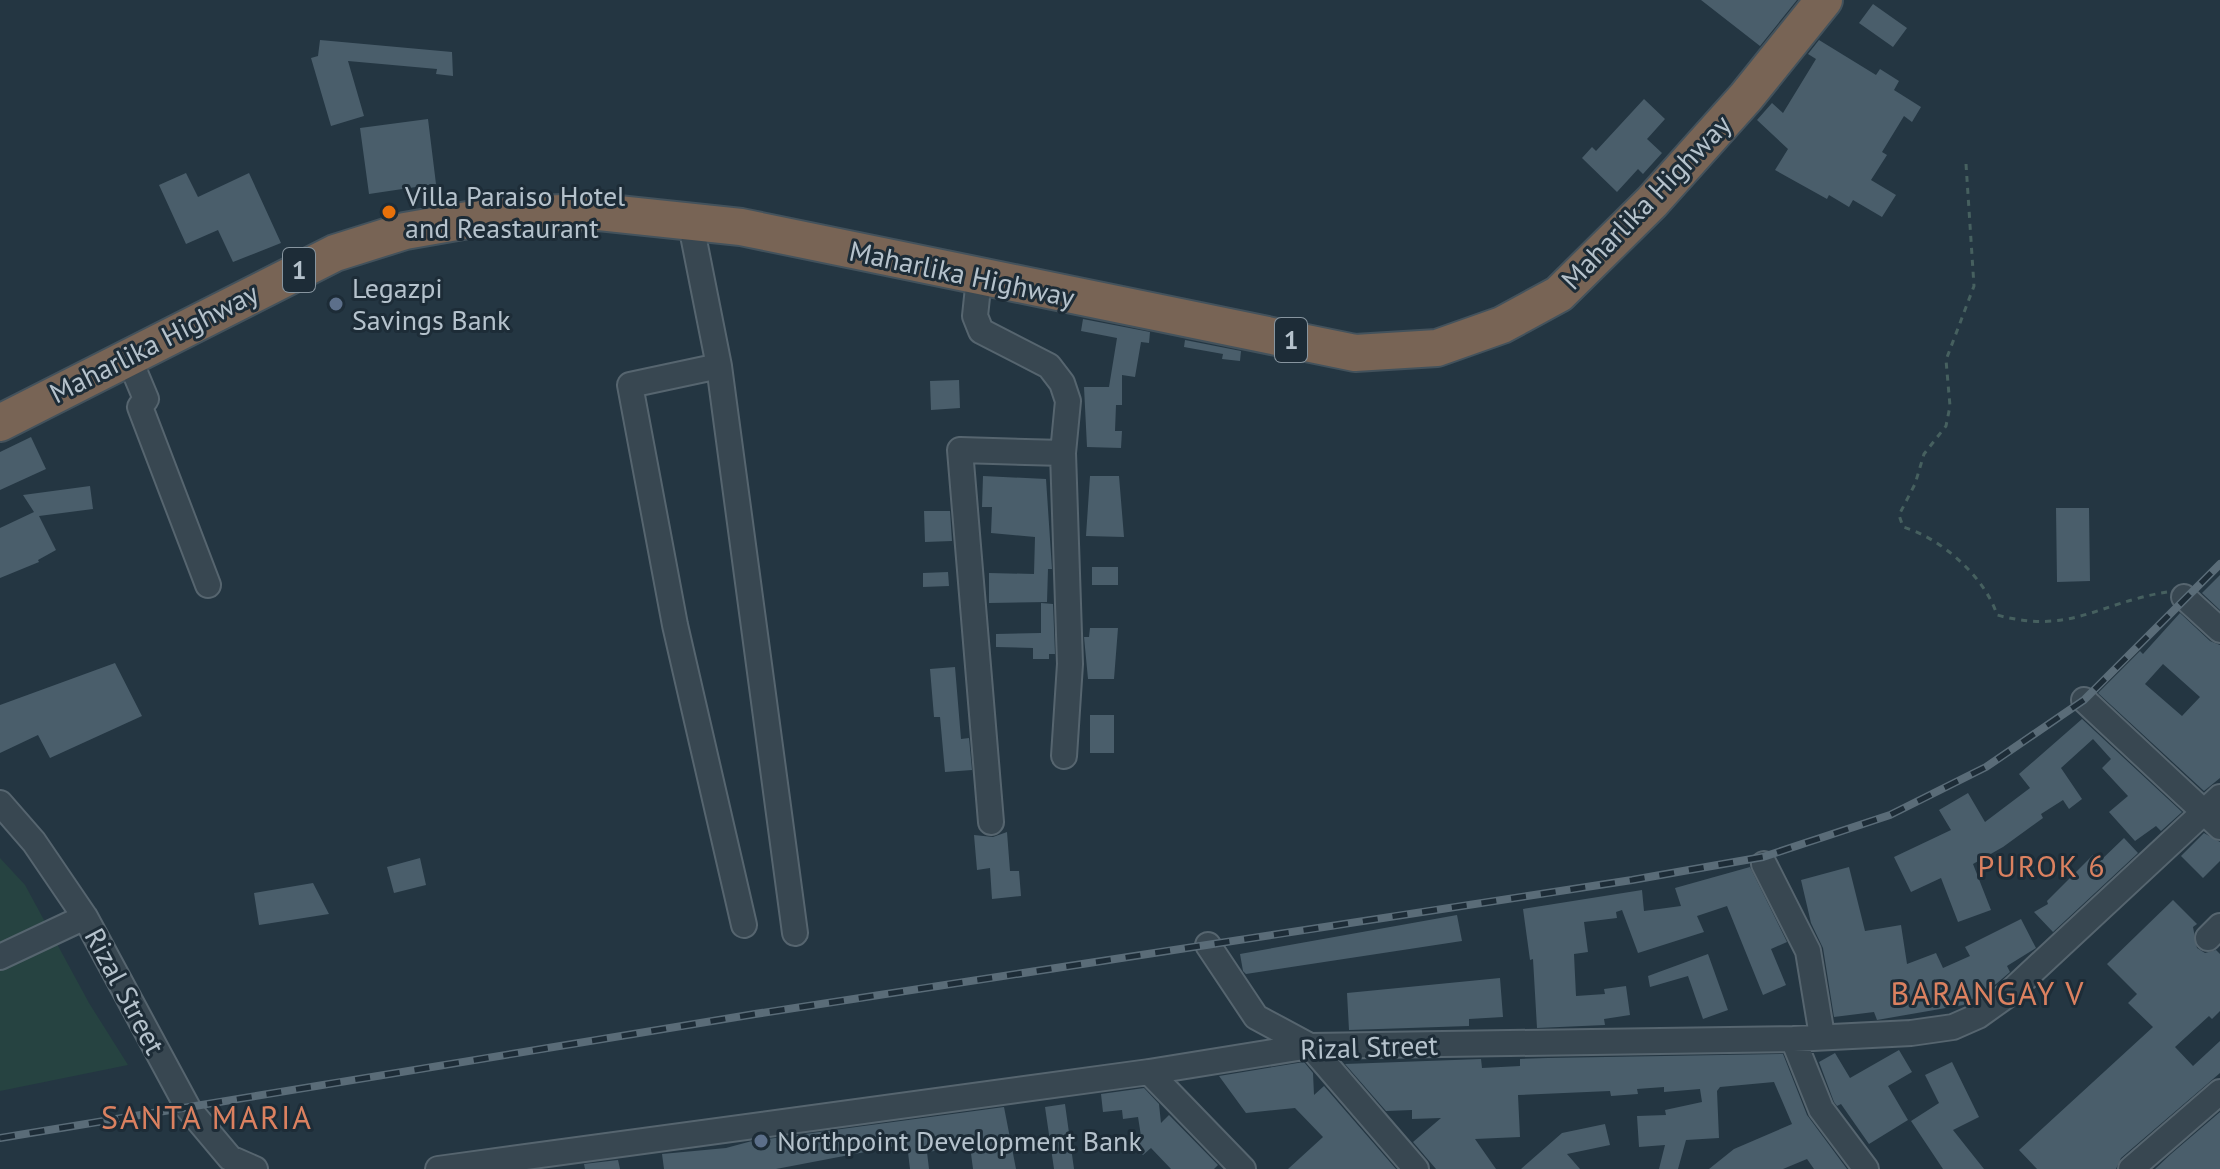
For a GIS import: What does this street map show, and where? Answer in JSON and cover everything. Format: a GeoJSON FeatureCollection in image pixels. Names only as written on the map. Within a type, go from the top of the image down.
{"type":"FeatureCollection","features":[{"type":"Feature","properties":{"kind":"highway","name":"Maharlika Highway"},"geometry":{"type":"LineString","coordinates":[[0,423],[335,253],[405,231],[468,220],[532,214],[599,212],[690,220],[1355,353],[1437,348],[1502,325],[1559,294],[1673,178],[1746,97],[1824,0]]}},
{"type":"Feature","properties":{"kind":"street"},"geometry":{"type":"LineString","coordinates":[[690,220],[719,366],[795,933]]}},
{"type":"Feature","properties":{"kind":"street"},"geometry":{"type":"LineString","coordinates":[[979,278],[975,316],[981,331],[1049,366],[1062,383],[1068,401],[1063,453],[1070,664],[1064,756]]}},
{"type":"Feature","properties":{"kind":"street"},"geometry":{"type":"LineString","coordinates":[[128,356],[146,399],[140,407],[208,585]]}},
{"type":"Feature","properties":{"kind":"street"},"geometry":{"type":"LineString","coordinates":[[719,366],[630,385],[675,625],[744,925]]}},
{"type":"Feature","properties":{"kind":"street"},"geometry":{"type":"LineString","coordinates":[[991,822],[960,450],[1063,453]]}},
{"type":"Feature","properties":{"kind":"street"},"geometry":{"type":"LineString","coordinates":[[2184,597],[2220,630]]}},
{"type":"Feature","properties":{"kind":"street"},"geometry":{"type":"LineString","coordinates":[[2084,700],[2215,812]]}},
{"type":"Feature","properties":{"kind":"street","name":"Rizal Street"},"geometry":{"type":"LineString","coordinates":[[0,803],[34,842],[85,917],[188,1108],[230,1158],[255,1169]]}},
{"type":"Feature","properties":{"kind":"street","name":"Rizal Street"},"geometry":{"type":"LineString","coordinates":[[438,1169],[1149,1072],[1310,1046],[1793,1039],[1911,1033],[1953,1027],[1978,1016],[2215,812]]}},
{"type":"Feature","properties":{"kind":"street"},"geometry":{"type":"LineString","coordinates":[[1764,864],[1808,951],[1822,1036]]}},
{"type":"Feature","properties":{"kind":"street"},"geometry":{"type":"LineString","coordinates":[[0,957],[85,917]]}},
{"type":"Feature","properties":{"kind":"street"},"geometry":{"type":"LineString","coordinates":[[1208,945],[1256,1017],[1310,1046],[1416,1169]]}},
{"type":"Feature","properties":{"kind":"street"},"geometry":{"type":"LineString","coordinates":[[1793,1039],[1821,1109],[1866,1169]]}},
{"type":"Feature","properties":{"kind":"street"},"geometry":{"type":"LineString","coordinates":[[1149,1072],[1243,1169]]}},
{"type":"Feature","properties":{"kind":"street"},"geometry":{"type":"LineString","coordinates":[[2131,1169],[2220,1092]]}},
{"type":"Feature","properties":{"kind":"path"},"geometry":{"type":"LineString","coordinates":[[1966,164],[1974,286],[1946,360],[1950,406],[1946,426],[1924,454],[1915,484],[1899,515],[1903,527],[1920,532],[1964,566],[1991,595],[1997,615],[2024,623],[2054,624],[2145,595],[2174,590],[2184,597]]}},
{"type":"Feature","properties":{"kind":"green space"},"geometry":{"type":"Polygon","coordinates":[[[0,858],[25,885],[89,1003],[128,1065],[0,1091],[0,858]]]}},
{"type":"Feature","properties":{"kind":"building"},"geometry":{"type":"Polygon","coordinates":[[[1701,0],[1797,0],[1760,46],[1701,0]]]}},
{"type":"Feature","properties":{"kind":"building"},"geometry":{"type":"Polygon","coordinates":[[[1873,4],[1907,28],[1893,47],[1859,23],[1873,4]]]}},
{"type":"Feature","properties":{"kind":"building"},"geometry":{"type":"Polygon","coordinates":[[[320,40],[452,52],[453,76],[436,74],[437,69],[348,61],[364,116],[331,126],[311,58],[318,56],[320,40]]]}},
{"type":"Feature","properties":{"kind":"building"},"geometry":{"type":"Polygon","coordinates":[[[1819,40],[1876,75],[1880,69],[1899,81],[1894,90],[1921,107],[1912,122],[1904,116],[1882,152],[1887,155],[1871,180],[1896,195],[1882,217],[1853,200],[1849,207],[1829,195],[1827,199],[1775,170],[1788,149],[1757,120],[1772,103],[1783,113],[1816,59],[1808,54],[1819,40]]]}},
{"type":"Feature","properties":{"kind":"building"},"geometry":{"type":"Polygon","coordinates":[[[1644,99],[1665,119],[1647,139],[1662,153],[1643,174],[1638,169],[1617,192],[1582,158],[1592,147],[1596,151],[1644,99]]]}},
{"type":"Feature","properties":{"kind":"building"},"geometry":{"type":"Polygon","coordinates":[[[428,119],[436,184],[369,194],[360,128],[428,119]]]}},
{"type":"Feature","properties":{"kind":"building"},"geometry":{"type":"Polygon","coordinates":[[[186,173],[198,197],[249,173],[281,243],[233,262],[218,230],[186,244],[159,185],[186,173]]]}},
{"type":"Feature","properties":{"kind":"building"},"geometry":{"type":"Polygon","coordinates":[[[1083,319],[1150,332],[1149,343],[1141,342],[1135,377],[1122,375],[1122,405],[1116,405],[1115,431],[1122,431],[1121,448],[1087,447],[1084,387],[1109,387],[1117,338],[1081,331],[1083,319]]]}},
{"type":"Feature","properties":{"kind":"building"},"geometry":{"type":"Polygon","coordinates":[[[1185,340],[1241,351],[1240,361],[1222,359],[1223,354],[1184,347],[1185,340]]]}},
{"type":"Feature","properties":{"kind":"building"},"geometry":{"type":"Polygon","coordinates":[[[959,380],[960,408],[931,410],[930,381],[959,380]]]}},
{"type":"Feature","properties":{"kind":"building"},"geometry":{"type":"Polygon","coordinates":[[[31,437],[46,469],[0,490],[0,452],[31,437]]]}},
{"type":"Feature","properties":{"kind":"building"},"geometry":{"type":"Polygon","coordinates":[[[983,476],[1046,479],[1052,569],[1048,569],[1047,602],[989,603],[989,573],[1034,574],[1035,537],[991,533],[992,507],[982,507],[983,476]]]}},
{"type":"Feature","properties":{"kind":"building"},"geometry":{"type":"Polygon","coordinates":[[[1090,476],[1119,476],[1124,537],[1086,536],[1090,476]]]}},
{"type":"Feature","properties":{"kind":"building"},"geometry":{"type":"Polygon","coordinates":[[[90,486],[93,509],[39,516],[56,550],[39,562],[0,578],[0,528],[34,512],[23,495],[90,486]]]}},
{"type":"Feature","properties":{"kind":"building"},"geometry":{"type":"Polygon","coordinates":[[[2056,508],[2089,508],[2090,581],[2057,582],[2056,508]]]}},
{"type":"Feature","properties":{"kind":"building"},"geometry":{"type":"Polygon","coordinates":[[[924,511],[950,511],[952,541],[925,542],[924,511]]]}},
{"type":"Feature","properties":{"kind":"building"},"geometry":{"type":"Polygon","coordinates":[[[1092,567],[1118,567],[1118,585],[1092,585],[1092,567]]]}},
{"type":"Feature","properties":{"kind":"building"},"geometry":{"type":"Polygon","coordinates":[[[948,572],[949,586],[923,587],[923,573],[948,572]]]}},
{"type":"Feature","properties":{"kind":"building"},"geometry":{"type":"Polygon","coordinates":[[[2220,575],[2220,610],[2202,593],[2220,575]]]}},
{"type":"Feature","properties":{"kind":"building"},"geometry":{"type":"Polygon","coordinates":[[[1041,603],[1053,604],[1055,654],[1049,654],[1049,659],[1033,659],[1033,648],[996,647],[996,634],[1041,633],[1041,603]]]}},
{"type":"Feature","properties":{"kind":"building"},"geometry":{"type":"Polygon","coordinates":[[[2180,613],[2210,641],[2220,645],[2220,778],[2204,791],[2098,693],[2140,651],[2143,654],[2180,613]],[[2163,664],[2145,684],[2182,716],[2200,697],[2163,664]]]}},
{"type":"Feature","properties":{"kind":"building"},"geometry":{"type":"Polygon","coordinates":[[[1090,628],[1118,628],[1114,679],[1088,679],[1084,637],[1089,637],[1090,628]]]}},
{"type":"Feature","properties":{"kind":"building"},"geometry":{"type":"Polygon","coordinates":[[[115,663],[142,716],[50,758],[38,735],[0,753],[0,705],[115,663]]]}},
{"type":"Feature","properties":{"kind":"building"},"geometry":{"type":"Polygon","coordinates":[[[955,667],[961,739],[969,738],[972,770],[945,772],[940,717],[934,717],[930,669],[955,667]]]}},
{"type":"Feature","properties":{"kind":"building"},"geometry":{"type":"Polygon","coordinates":[[[1090,715],[1114,715],[1114,753],[1090,753],[1090,715]]]}},
{"type":"Feature","properties":{"kind":"building"},"geometry":{"type":"Polygon","coordinates":[[[2082,719],[2182,812],[2161,831],[2156,826],[2135,841],[2109,812],[2128,796],[2102,768],[2111,759],[2093,739],[2061,768],[2082,799],[2069,809],[2063,800],[2041,814],[2043,818],[2003,847],[1973,864],[1991,910],[1958,922],[1941,878],[1911,892],[1894,857],[1951,830],[1939,810],[1968,793],[1985,822],[2030,788],[2019,774],[2082,719]]]}},
{"type":"Feature","properties":{"kind":"building"},"geometry":{"type":"Polygon","coordinates":[[[1007,832],[1010,871],[1019,871],[1021,896],[992,899],[990,868],[977,870],[974,835],[993,837],[1007,832]]]}},
{"type":"Feature","properties":{"kind":"building"},"geometry":{"type":"Polygon","coordinates":[[[2204,833],[2220,842],[2220,861],[2203,878],[2181,856],[2204,833]]]}},
{"type":"Feature","properties":{"kind":"building"},"geometry":{"type":"Polygon","coordinates":[[[2124,838],[2138,853],[2053,932],[2034,912],[2048,904],[2047,901],[2093,855],[2099,862],[2124,838]]]}},
{"type":"Feature","properties":{"kind":"building"},"geometry":{"type":"Polygon","coordinates":[[[420,858],[426,885],[394,893],[387,867],[420,858]]]}},
{"type":"Feature","properties":{"kind":"building"},"geometry":{"type":"Polygon","coordinates":[[[1750,867],[1787,942],[1771,949],[1786,985],[1763,995],[1727,906],[1697,916],[1704,932],[1638,953],[1622,910],[1616,912],[1617,918],[1584,922],[1588,952],[1574,954],[1576,996],[1605,994],[1604,989],[1626,986],[1630,1015],[1604,1019],[1605,1025],[1537,1028],[1533,959],[1530,960],[1523,909],[1642,890],[1644,911],[1681,906],[1675,888],[1750,867]]]}},
{"type":"Feature","properties":{"kind":"building"},"geometry":{"type":"Polygon","coordinates":[[[1849,867],[1865,931],[1901,925],[1907,964],[1936,953],[1943,968],[1970,956],[1965,947],[2021,919],[2036,948],[2007,966],[2010,972],[1996,984],[1963,1005],[1877,1020],[1874,1012],[1834,1017],[1823,948],[1811,923],[1801,880],[1849,867]]]}},
{"type":"Feature","properties":{"kind":"building"},"geometry":{"type":"Polygon","coordinates":[[[313,883],[329,914],[259,925],[254,893],[313,883]]]}},
{"type":"Feature","properties":{"kind":"building"},"geometry":{"type":"Polygon","coordinates":[[[2173,900],[2197,924],[2193,927],[2197,948],[2205,953],[2216,950],[2220,954],[2220,1011],[2212,1019],[2209,1016],[2175,1047],[2193,1066],[2220,1041],[2220,1073],[2121,1158],[2116,1169],[2037,1169],[2019,1150],[2153,1027],[2128,1003],[2137,994],[2107,964],[2173,900]]]}},
{"type":"Feature","properties":{"kind":"building"},"geometry":{"type":"Polygon","coordinates":[[[1457,915],[1462,941],[1246,974],[1243,971],[1240,954],[1457,915]]]}},
{"type":"Feature","properties":{"kind":"building"},"geometry":{"type":"Polygon","coordinates":[[[1708,954],[1728,1010],[1703,1019],[1688,976],[1650,987],[1648,976],[1708,954]]]}},
{"type":"Feature","properties":{"kind":"building"},"geometry":{"type":"Polygon","coordinates":[[[1500,978],[1503,1017],[1469,1019],[1469,1026],[1349,1030],[1347,993],[1500,978]]]}},
{"type":"Feature","properties":{"kind":"building"},"geometry":{"type":"Polygon","coordinates":[[[1899,1050],[1912,1072],[1888,1086],[1908,1120],[1869,1144],[1841,1104],[1837,1106],[1834,1102],[1819,1062],[1835,1053],[1850,1078],[1899,1050]]]}},
{"type":"Feature","properties":{"kind":"building"},"geometry":{"type":"Polygon","coordinates":[[[1783,1054],[1807,1115],[1847,1169],[1814,1169],[1807,1159],[1783,1169],[1709,1169],[1734,1149],[1792,1124],[1774,1082],[1720,1087],[1717,1091],[1719,1138],[1686,1140],[1678,1169],[1659,1169],[1665,1145],[1639,1147],[1637,1116],[1666,1115],[1665,1110],[1702,1102],[1700,1089],[1664,1092],[1664,1087],[1637,1089],[1638,1094],[1611,1096],[1610,1091],[1518,1095],[1520,1137],[1475,1139],[1496,1169],[1436,1169],[1413,1142],[1441,1118],[1412,1119],[1412,1110],[1386,1111],[1345,1064],[1481,1059],[1482,1068],[1520,1066],[1520,1059],[1783,1054]]]}},
{"type":"Feature","properties":{"kind":"building"},"geometry":{"type":"Polygon","coordinates":[[[1304,1062],[1313,1073],[1314,1095],[1324,1086],[1396,1169],[1288,1169],[1323,1137],[1295,1108],[1246,1113],[1219,1076],[1304,1062]]]}},
{"type":"Feature","properties":{"kind":"building"},"geometry":{"type":"Polygon","coordinates":[[[1952,1062],[1979,1117],[1953,1130],[1984,1169],[1943,1169],[1911,1121],[1939,1103],[1925,1075],[1952,1062]]]}},
{"type":"Feature","properties":{"kind":"building"},"geometry":{"type":"Polygon","coordinates":[[[1144,1088],[1159,1104],[1161,1123],[1169,1115],[1218,1165],[1214,1169],[1171,1169],[1151,1148],[1143,1155],[1133,1144],[1141,1136],[1138,1117],[1123,1119],[1122,1110],[1103,1112],[1101,1094],[1144,1088]]]}},
{"type":"Feature","properties":{"kind":"building"},"geometry":{"type":"Polygon","coordinates":[[[1065,1104],[1074,1169],[1054,1169],[1045,1107],[1065,1104]]]}},
{"type":"Feature","properties":{"kind":"building"},"geometry":{"type":"Polygon","coordinates":[[[1004,1107],[1016,1169],[973,1169],[970,1146],[927,1152],[929,1169],[910,1169],[907,1144],[776,1169],[664,1169],[662,1154],[726,1148],[752,1141],[1004,1107]]]}},
{"type":"Feature","properties":{"kind":"building"},"geometry":{"type":"Polygon","coordinates":[[[2220,1112],[2220,1169],[2155,1169],[2171,1154],[2220,1112]]]}},
{"type":"Feature","properties":{"kind":"building"},"geometry":{"type":"Polygon","coordinates":[[[1605,1124],[1610,1145],[1567,1154],[1580,1169],[1521,1169],[1562,1133],[1605,1124]]]}},
{"type":"Feature","properties":{"kind":"building"},"geometry":{"type":"Polygon","coordinates":[[[618,1160],[620,1169],[585,1169],[584,1164],[618,1160]]]}},
{"type":"Feature","properties":{"kind":"railway"},"geometry":{"type":"LineString","coordinates":[[0,1138],[755,1014],[1632,880],[1763,857],[1890,815],[1986,767],[2084,700],[2220,564]]}},
{"type":"Feature","properties":{"kind":"place","name":"Villa Paraiso Hotel and Reastaurant"},"geometry":{"type":"Point","coordinates":[389,212]}},
{"type":"Feature","properties":{"kind":"place","name":"Legazpi Savings Bank"},"geometry":{"type":"Point","coordinates":[336,304]}},
{"type":"Feature","properties":{"kind":"place","name":"Northpoint Development Bank"},"geometry":{"type":"Point","coordinates":[761,1141]}},
{"type":"Feature","properties":{"kind":"district","name":"PUROK 6"},"geometry":{"type":"Point","coordinates":[2042,867]}},
{"type":"Feature","properties":{"kind":"district","name":"BARANGAY V"},"geometry":{"type":"Point","coordinates":[1988,994]}},
{"type":"Feature","properties":{"kind":"district","name":"SANTA MARIA"},"geometry":{"type":"Point","coordinates":[207,1118]}}]}
